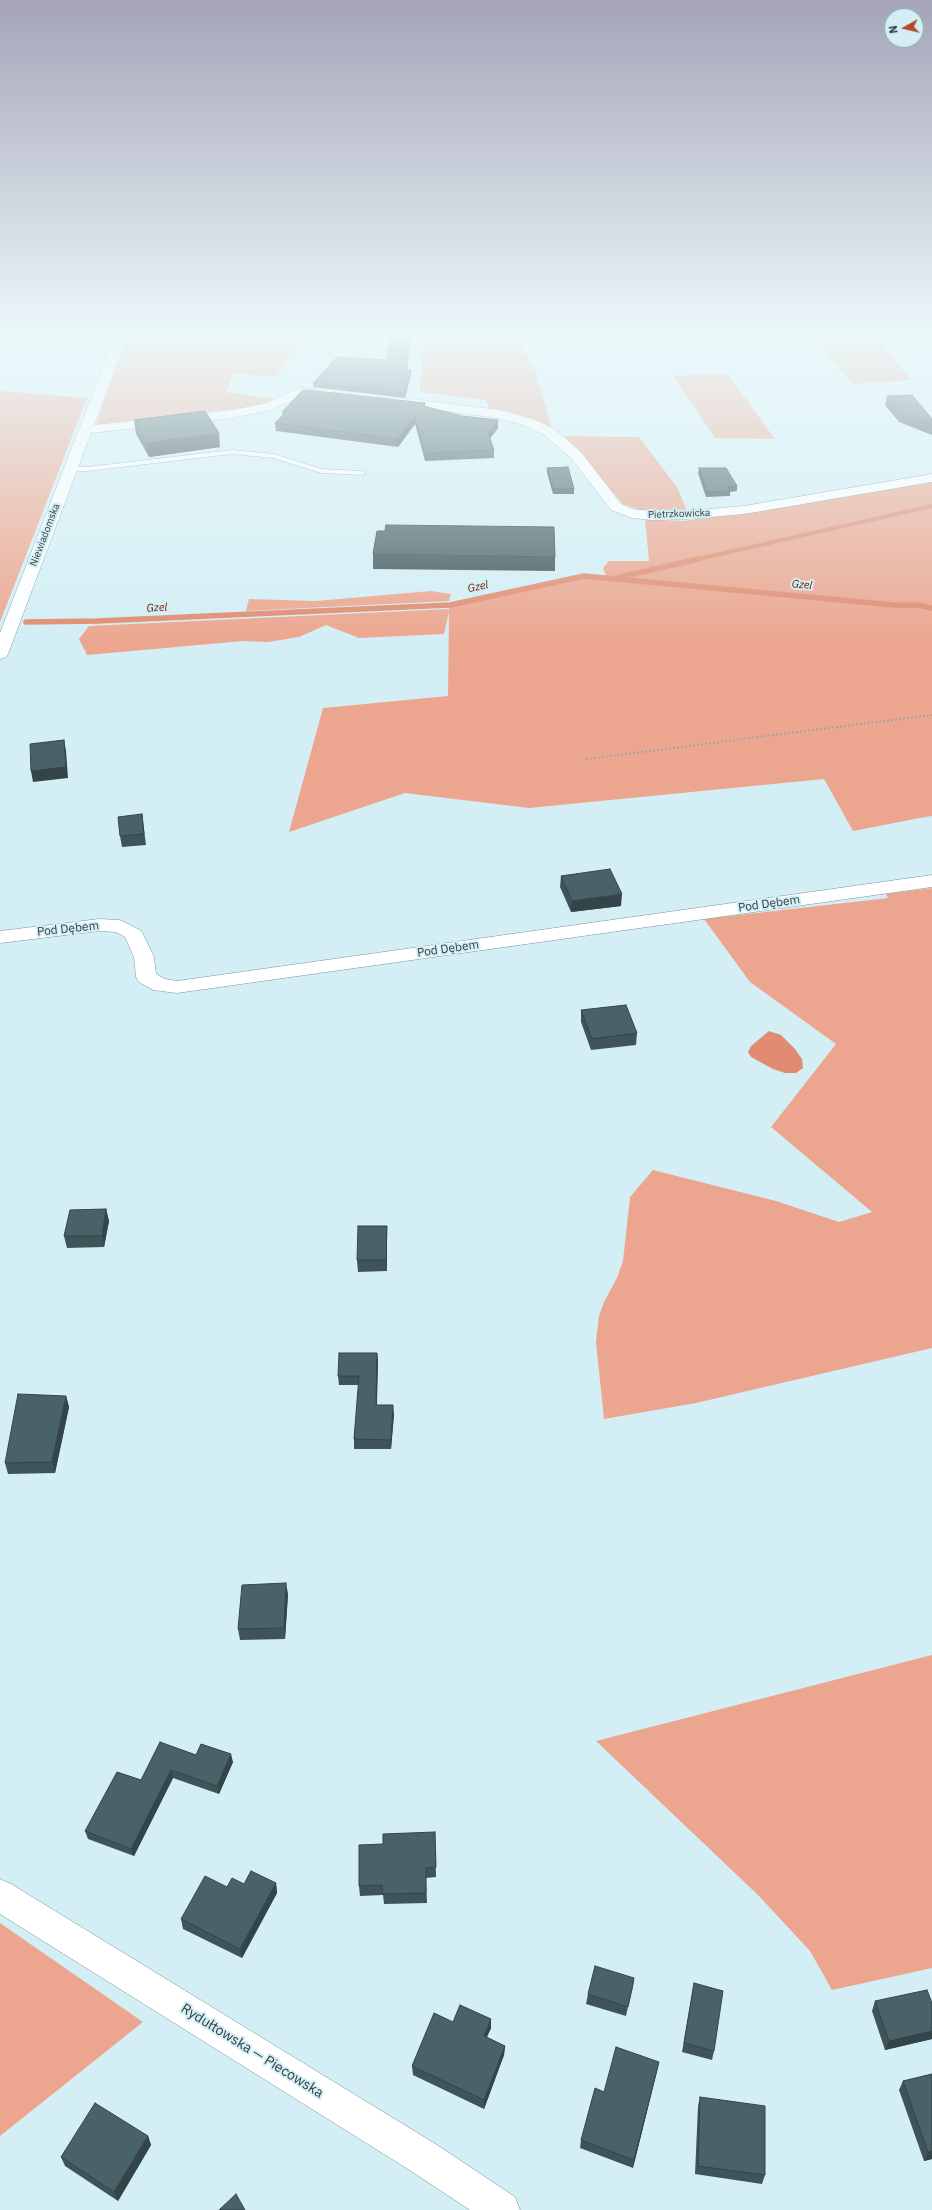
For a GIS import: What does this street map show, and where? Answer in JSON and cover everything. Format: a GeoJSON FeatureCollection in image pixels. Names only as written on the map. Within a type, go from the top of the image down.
{"type":"FeatureCollection","features":[{"type":"Feature","properties":{"kind":"street","name":"Niewiadomska"},"geometry":{"type":"LineString","coordinates":[[0,654],[83,437]]}},
{"type":"Feature","properties":{"kind":"street","name":"Pietrzkowicka"},"geometry":{"type":"LineString","coordinates":[[555,437],[576,455],[616,507],[632,514],[680,516],[744,510],[932,478]]}},
{"type":"Feature","properties":{"kind":"street","name":"Pod Dębem"},"geometry":{"type":"LineString","coordinates":[[0,937],[98,925],[120,926],[133,934],[144,957],[146,977],[160,985],[178,987],[932,882]]}},
{"type":"Feature","properties":{"kind":"street","name":"Rydułtowska — Piecowska"},"geometry":{"type":"LineString","coordinates":[[0,1895],[417,2154],[502,2210]]}},
{"type":"Feature","properties":{"kind":"lane"},"geometry":{"type":"LineString","coordinates":[[70,469],[87,469],[232,452],[274,456],[321,470],[362,473]]}},
{"type":"Feature","properties":{"kind":"path"},"geometry":{"type":"LineString","coordinates":[[586,759],[932,715]]}},
{"type":"Feature","properties":{"kind":"shaded area"},"geometry":{"type":"Polygon","coordinates":[[[0,437],[72,437],[0,622],[0,437]]]}},
{"type":"Feature","properties":{"kind":"shaded area"},"geometry":{"type":"Polygon","coordinates":[[[565,437],[639,437],[677,487],[687,511],[640,510],[623,504],[565,437]]]}},
{"type":"Feature","properties":{"kind":"shaded area"},"geometry":{"type":"Polygon","coordinates":[[[774,437],[775,439],[715,438],[774,437]]]}},
{"type":"Feature","properties":{"kind":"shaded area"},"geometry":{"type":"Polygon","coordinates":[[[932,482],[932,816],[853,831],[824,779],[529,808],[405,793],[289,832],[323,708],[448,696],[449,612],[444,634],[359,638],[326,625],[299,637],[268,642],[243,641],[87,655],[79,639],[89,626],[449,609],[450,605],[584,576],[607,578],[603,568],[609,561],[649,561],[645,519],[683,521],[787,507],[882,489],[932,482]]]}},
{"type":"Feature","properties":{"kind":"shaded area"},"geometry":{"type":"Polygon","coordinates":[[[431,591],[451,594],[449,601],[246,611],[249,599],[316,601],[431,591]]]}},
{"type":"Feature","properties":{"kind":"shaded area"},"geometry":{"type":"Polygon","coordinates":[[[932,888],[932,1348],[696,1403],[604,1419],[596,1342],[599,1316],[604,1302],[617,1278],[623,1261],[630,1197],[653,1170],[776,1201],[839,1222],[872,1212],[771,1127],[836,1044],[750,982],[704,919],[888,898],[886,894],[932,888]]]}},
{"type":"Feature","properties":{"kind":"shaded area"},"geometry":{"type":"Polygon","coordinates":[[[769,1031],[781,1035],[795,1049],[802,1059],[803,1068],[796,1073],[785,1073],[773,1069],[751,1057],[748,1052],[751,1046],[769,1031]]]}},
{"type":"Feature","properties":{"kind":"shaded area"},"geometry":{"type":"Polygon","coordinates":[[[932,1655],[932,1968],[832,1990],[810,1951],[759,1896],[596,1741],[932,1655]]]}},
{"type":"Feature","properties":{"kind":"shaded area"},"geometry":{"type":"Polygon","coordinates":[[[0,1923],[143,2022],[0,2136],[0,1923]]]}},
{"type":"Feature","properties":{"kind":"building"},"geometry":{"type":"Polygon","coordinates":[[[144,437],[189,437],[147,443],[144,437]]]}},
{"type":"Feature","properties":{"kind":"building"},"geometry":{"type":"Polygon","coordinates":[[[383,437],[398,437],[397,439],[383,437]]]}},
{"type":"Feature","properties":{"kind":"building"},"geometry":{"type":"Polygon","coordinates":[[[421,437],[489,437],[494,450],[425,453],[421,437]]]}},
{"type":"Feature","properties":{"kind":"building"},"geometry":{"type":"Polygon","coordinates":[[[568,467],[574,489],[553,489],[547,468],[568,467]]]}},
{"type":"Feature","properties":{"kind":"building"},"geometry":{"type":"Polygon","coordinates":[[[699,468],[726,468],[737,486],[728,487],[730,491],[707,492],[699,468]]]}},
{"type":"Feature","properties":{"kind":"building"},"geometry":{"type":"Polygon","coordinates":[[[386,525],[554,527],[555,557],[373,554],[377,531],[385,531],[386,525]]]}},
{"type":"Feature","properties":{"kind":"building"},"geometry":{"type":"Polygon","coordinates":[[[64,740],[66,767],[31,771],[30,744],[64,740]]]}},
{"type":"Feature","properties":{"kind":"building"},"geometry":{"type":"Polygon","coordinates":[[[142,814],[144,834],[120,836],[118,817],[142,814]]]}},
{"type":"Feature","properties":{"kind":"building"},"geometry":{"type":"Polygon","coordinates":[[[610,869],[622,894],[572,901],[561,876],[610,869]]]}},
{"type":"Feature","properties":{"kind":"building"},"geometry":{"type":"Polygon","coordinates":[[[626,1005],[637,1033],[592,1039],[581,1010],[626,1005]]]}},
{"type":"Feature","properties":{"kind":"building"},"geometry":{"type":"Polygon","coordinates":[[[106,1209],[102,1236],[64,1236],[70,1210],[106,1209]]]}},
{"type":"Feature","properties":{"kind":"building"},"geometry":{"type":"Polygon","coordinates":[[[358,1226],[387,1226],[386,1260],[357,1260],[358,1226]]]}},
{"type":"Feature","properties":{"kind":"building"},"geometry":{"type":"Polygon","coordinates":[[[339,1353],[377,1353],[376,1405],[393,1405],[391,1440],[354,1439],[359,1376],[338,1376],[339,1353]]]}},
{"type":"Feature","properties":{"kind":"building"},"geometry":{"type":"Polygon","coordinates":[[[18,1394],[66,1396],[52,1462],[5,1463],[18,1394]]]}},
{"type":"Feature","properties":{"kind":"building"},"geometry":{"type":"Polygon","coordinates":[[[286,1583],[284,1628],[238,1629],[242,1585],[286,1583]]]}},
{"type":"Feature","properties":{"kind":"building"},"geometry":{"type":"Polygon","coordinates":[[[160,1742],[196,1755],[201,1744],[231,1754],[217,1786],[171,1770],[131,1849],[85,1831],[117,1772],[141,1780],[160,1742]]]}},
{"type":"Feature","properties":{"kind":"building"},"geometry":{"type":"Polygon","coordinates":[[[435,1832],[436,1867],[426,1868],[426,1893],[383,1894],[382,1885],[359,1886],[359,1845],[383,1844],[383,1834],[435,1832]]]}},
{"type":"Feature","properties":{"kind":"building"},"geometry":{"type":"Polygon","coordinates":[[[251,1871],[276,1883],[240,1949],[181,1919],[205,1876],[227,1887],[232,1878],[244,1884],[251,1871]]]}},
{"type":"Feature","properties":{"kind":"building"},"geometry":{"type":"Polygon","coordinates":[[[595,1966],[634,1978],[628,2007],[588,1994],[595,1966]]]}},
{"type":"Feature","properties":{"kind":"building"},"geometry":{"type":"Polygon","coordinates":[[[694,1983],[723,1991],[714,2051],[684,2043],[694,1983]]]}},
{"type":"Feature","properties":{"kind":"building"},"geometry":{"type":"Polygon","coordinates":[[[927,1990],[932,2003],[932,2031],[889,2041],[875,2001],[927,1990]]]}},
{"type":"Feature","properties":{"kind":"building"},"geometry":{"type":"Polygon","coordinates":[[[460,2005],[491,2019],[484,2036],[505,2046],[484,2100],[412,2066],[434,2013],[453,2022],[460,2005]]]}},
{"type":"Feature","properties":{"kind":"building"},"geometry":{"type":"Polygon","coordinates":[[[616,2047],[659,2062],[634,2160],[581,2140],[595,2088],[604,2092],[616,2047]]]}},
{"type":"Feature","properties":{"kind":"building"},"geometry":{"type":"Polygon","coordinates":[[[932,2074],[932,2151],[928,2152],[903,2081],[932,2074]]]}},
{"type":"Feature","properties":{"kind":"building"},"geometry":{"type":"Polygon","coordinates":[[[700,2097],[765,2106],[765,2175],[698,2166],[700,2097]]]}},
{"type":"Feature","properties":{"kind":"building"},"geometry":{"type":"Polygon","coordinates":[[[95,2103],[148,2136],[114,2192],[61,2157],[95,2103]]]}},
{"type":"Feature","properties":{"kind":"building"},"geometry":{"type":"Polygon","coordinates":[[[236,2194],[245,2210],[219,2210],[236,2194]]]}},
{"type":"Feature","properties":{"kind":"waterway"},"geometry":{"type":"LineString","coordinates":[[694,560],[932,506]]}},
{"type":"Feature","properties":{"kind":"waterway"},"geometry":{"type":"LineString","coordinates":[[620,577],[699,559]]}},
{"type":"Feature","properties":{"kind":"waterway","name":"Gzel"},"geometry":{"type":"LineString","coordinates":[[26,622],[98,621],[450,605],[584,576],[894,605],[918,605],[932,608]]}}]}
